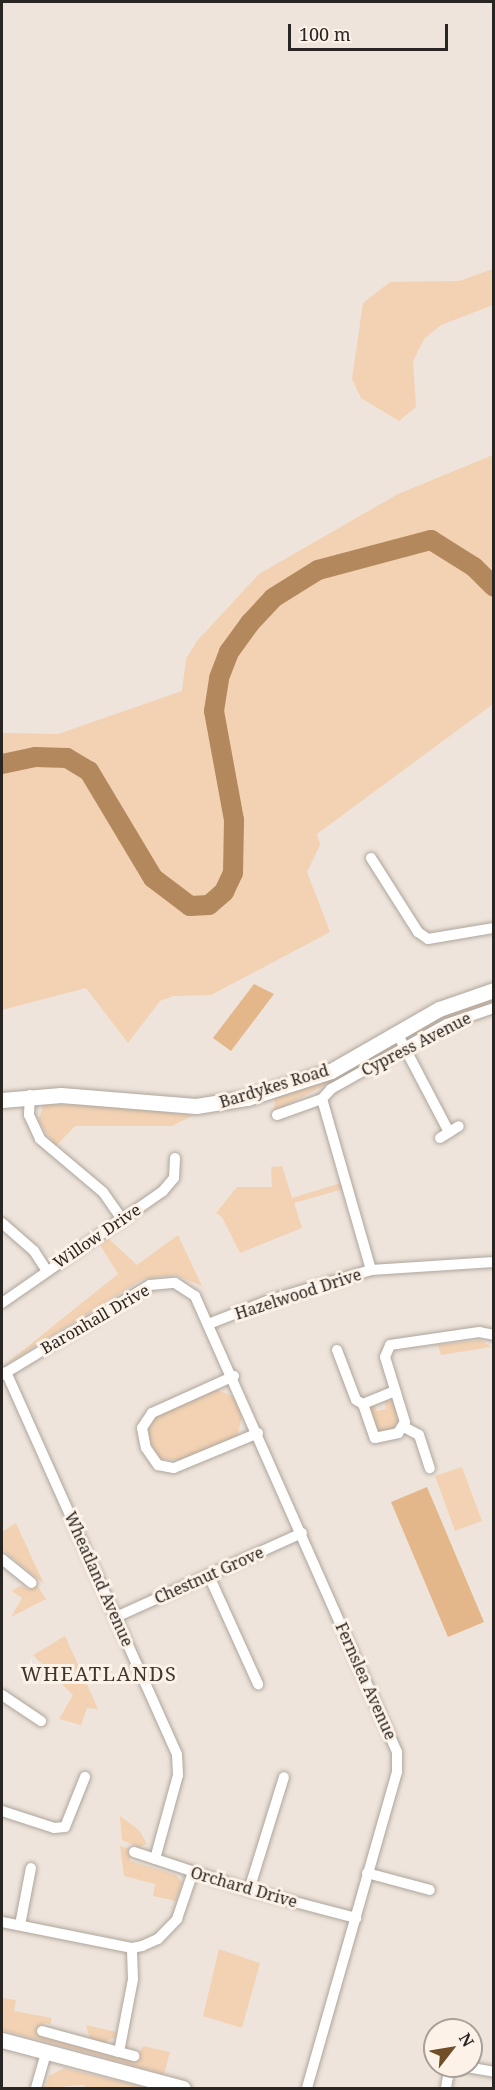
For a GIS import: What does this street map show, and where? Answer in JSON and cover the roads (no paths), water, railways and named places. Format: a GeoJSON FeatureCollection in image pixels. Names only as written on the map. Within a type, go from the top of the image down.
{"type":"FeatureCollection","features":[{"type":"Feature","properties":{"kind":"main road","name":"Bardykes Road"},"geometry":{"type":"LineString","coordinates":[[2,1100],[30,1095],[196,1106],[226,1102],[331,1071],[463,999],[494,990]]}},
{"type":"Feature","properties":{"kind":"main road"},"geometry":{"type":"LineString","coordinates":[[2,2040],[183,2088]]}},
{"type":"Feature","properties":{"kind":"street"},"geometry":{"type":"LineString","coordinates":[[371,858],[418,932],[428,939],[494,928]]}},
{"type":"Feature","properties":{"kind":"street","name":"Cypress Avenue"},"geometry":{"type":"LineString","coordinates":[[277,1115],[322,1099],[331,1089],[447,1024],[494,1008]]}},
{"type":"Feature","properties":{"kind":"street"},"geometry":{"type":"LineString","coordinates":[[397,1033],[445,1135],[459,1126]]}},
{"type":"Feature","properties":{"kind":"street"},"geometry":{"type":"LineString","coordinates":[[30,1095],[29,1115],[40,1139],[103,1192],[122,1219]]}},
{"type":"Feature","properties":{"kind":"street"},"geometry":{"type":"LineString","coordinates":[[322,1099],[371,1270]]}},
{"type":"Feature","properties":{"kind":"street","name":"Willow Drive"},"geometry":{"type":"LineString","coordinates":[[2,1303],[179,1180],[175,1158]]}},
{"type":"Feature","properties":{"kind":"street"},"geometry":{"type":"LineString","coordinates":[[2,1223],[34,1251],[47,1271]]}},
{"type":"Feature","properties":{"kind":"street","name":"Hazelwood Drive"},"geometry":{"type":"LineString","coordinates":[[211,1323],[267,1301],[371,1270],[494,1262]]}},
{"type":"Feature","properties":{"kind":"street","name":"Baronhall Drive"},"geometry":{"type":"LineString","coordinates":[[4,1373],[150,1285],[164,1282],[185,1287],[203,1305],[211,1323]]}},
{"type":"Feature","properties":{"kind":"street","name":"Fernslea Avenue"},"geometry":{"type":"LineString","coordinates":[[211,1323],[397,1752],[397,1772],[307,2088]]}},
{"type":"Feature","properties":{"kind":"street"},"geometry":{"type":"LineString","coordinates":[[430,1468],[419,1435],[404,1427],[385,1357],[390,1345],[479,1332],[494,1335]]}},
{"type":"Feature","properties":{"kind":"street"},"geometry":{"type":"LineString","coordinates":[[337,1350],[356,1400],[363,1404],[375,1438],[404,1427]]}},
{"type":"Feature","properties":{"kind":"street","name":"Wheatland Avenue"},"geometry":{"type":"LineString","coordinates":[[4,1373],[177,1755],[178,1775],[155,1859]]}},
{"type":"Feature","properties":{"kind":"street"},"geometry":{"type":"LineString","coordinates":[[234,1376],[152,1413],[142,1428],[146,1448],[158,1465],[174,1468],[258,1433]]}},
{"type":"Feature","properties":{"kind":"street"},"geometry":{"type":"LineString","coordinates":[[363,1404],[395,1391]]}},
{"type":"Feature","properties":{"kind":"street","name":"Chestnut Grove"},"geometry":{"type":"LineString","coordinates":[[116,1617],[302,1533]]}},
{"type":"Feature","properties":{"kind":"street"},"geometry":{"type":"LineString","coordinates":[[2,1559],[32,1584]]}},
{"type":"Feature","properties":{"kind":"street"},"geometry":{"type":"LineString","coordinates":[[209,1576],[258,1684]]}},
{"type":"Feature","properties":{"kind":"street"},"geometry":{"type":"LineString","coordinates":[[2,1695],[40,1721]]}},
{"type":"Feature","properties":{"kind":"street"},"geometry":{"type":"LineString","coordinates":[[2,1811],[54,1828],[65,1827],[84,1777]]}},
{"type":"Feature","properties":{"kind":"street"},"geometry":{"type":"LineString","coordinates":[[249,1890],[284,1777]]}},
{"type":"Feature","properties":{"kind":"street","name":"Orchard Drive"},"geometry":{"type":"LineString","coordinates":[[134,1852],[249,1890],[356,1918]]}},
{"type":"Feature","properties":{"kind":"street"},"geometry":{"type":"LineString","coordinates":[[20,1926],[31,1868]]}},
{"type":"Feature","properties":{"kind":"street"},"geometry":{"type":"LineString","coordinates":[[2,1922],[132,1948],[170,1929],[182,1910],[193,1872]]}},
{"type":"Feature","properties":{"kind":"street"},"geometry":{"type":"LineString","coordinates":[[368,1873],[430,1890]]}},
{"type":"Feature","properties":{"kind":"street"},"geometry":{"type":"LineString","coordinates":[[119,2052],[133,1979],[132,1948]]}},
{"type":"Feature","properties":{"kind":"street"},"geometry":{"type":"LineString","coordinates":[[42,2031],[134,2056]]}},
{"type":"Feature","properties":{"kind":"street"},"geometry":{"type":"LineString","coordinates":[[36,2088],[46,2052]]}},
{"type":"Feature","properties":{"kind":"waterway"},"geometry":{"type":"LineString","coordinates":[[2,764],[35,757],[67,758],[89,771],[153,878],[190,906],[209,905],[224,892],[233,873],[234,820],[214,711],[219,678],[229,652],[250,623],[273,598],[318,570],[431,540],[474,567],[494,587]]}},
{"type":"Feature","properties":{"kind":"district","name":"WHEATLANDS"},"geometry":{"type":"Point","coordinates":[99,1673]}}]}
